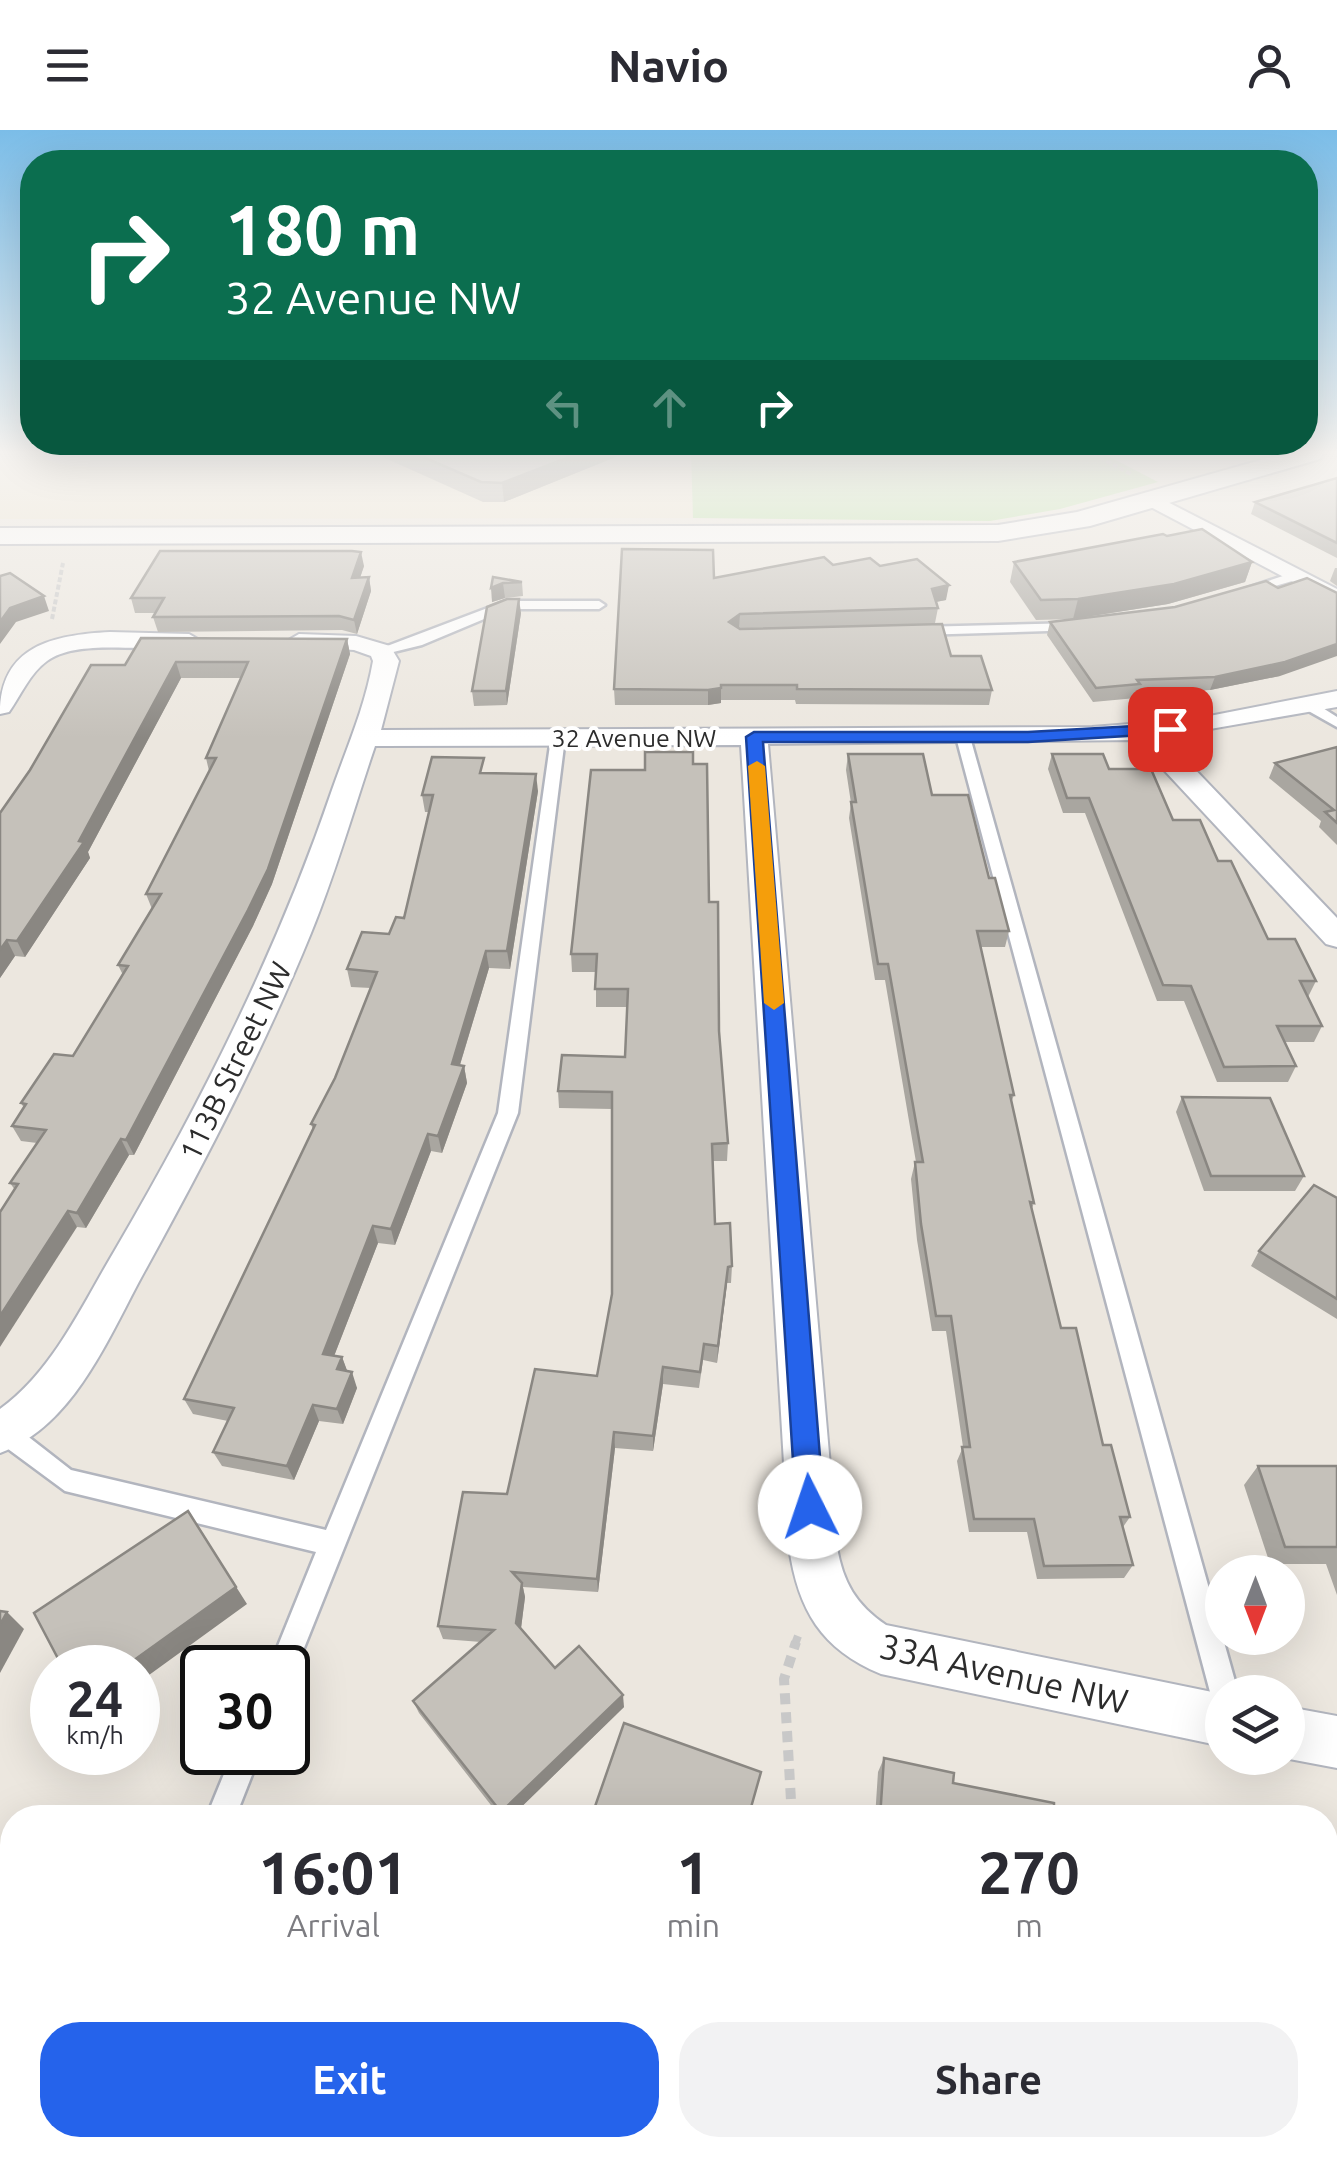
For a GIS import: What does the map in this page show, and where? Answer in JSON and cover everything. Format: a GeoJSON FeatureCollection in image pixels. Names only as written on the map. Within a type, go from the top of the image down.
{"type":"FeatureCollection","features":[{"type":"Feature","properties":{"kind":"street"},"geometry":{"type":"LineString","coordinates":[[1248,549],[1337,598]]}},
{"type":"Feature","properties":{"kind":"street"},"geometry":{"type":"LineString","coordinates":[[0,706],[28,665],[46,650],[94,641],[210,641]]}},
{"type":"Feature","properties":{"kind":"street"},"geometry":{"type":"LineString","coordinates":[[268,641],[342,641],[381,651]]}},
{"type":"Feature","properties":{"kind":"street","name":"113B Street NW"},"geometry":{"type":"LineString","coordinates":[[2,1433],[49,1393],[69,1365],[146,1234],[236,1066],[306,912],[386,666],[381,651]]}},
{"type":"Feature","properties":{"kind":"street","name":"32 Avenue NW"},"geometry":{"type":"LineString","coordinates":[[364,738],[963,737],[1144,732],[1324,702]]}},
{"type":"Feature","properties":{"kind":"street"},"geometry":{"type":"LineString","coordinates":[[1144,732],[1337,936]]}},
{"type":"Feature","properties":{"kind":"street"},"geometry":{"type":"LineString","coordinates":[[754,737],[816,1578]]}},
{"type":"Feature","properties":{"kind":"street","name":"33A Avenue NW"},"geometry":{"type":"LineString","coordinates":[[816,1578],[841,1619],[862,1641],[882,1649],[1205,1716]]}},
{"type":"Feature","properties":{"kind":"street"},"geometry":{"type":"LineString","coordinates":[[1305,1736],[1337,1742]]}},
{"type":"Feature","properties":{"kind":"lane"},"geometry":{"type":"LineString","coordinates":[[1224,597],[1295,576]]}},
{"type":"Feature","properties":{"kind":"lane"},"geometry":{"type":"LineString","coordinates":[[381,651],[417,642],[506,605],[599,605]]}},
{"type":"Feature","properties":{"kind":"lane"},"geometry":{"type":"LineString","coordinates":[[896,632],[1090,625]]}},
{"type":"Feature","properties":{"kind":"lane"},"geometry":{"type":"LineString","coordinates":[[1324,702],[1337,723]]}},
{"type":"Feature","properties":{"kind":"lane"},"geometry":{"type":"LineString","coordinates":[[963,737],[1219,1675]]}},
{"type":"Feature","properties":{"kind":"lane"},"geometry":{"type":"LineString","coordinates":[[291,1645],[508,1113],[558,738]]}},
{"type":"Feature","properties":{"kind":"lane"},"geometry":{"type":"LineString","coordinates":[[2,1433],[65,1480],[333,1544]]}},
{"type":"Feature","properties":{"kind":"lane"},"geometry":{"type":"LineString","coordinates":[[225,1805],[238,1775]]}},
{"type":"Feature","properties":{"kind":"path"},"geometry":{"type":"LineString","coordinates":[[46,650],[65,552]]}},
{"type":"Feature","properties":{"kind":"path"},"geometry":{"type":"LineString","coordinates":[[791,1805],[784,1678],[816,1578]]}},
{"type":"Feature","properties":{"kind":"building"},"geometry":{"type":"Polygon","coordinates":[[[622,549],[713,550],[714,578],[824,557],[833,565],[870,558],[880,566],[917,559],[949,585],[932,589],[938,608],[740,614],[729,622],[740,629],[942,624],[951,656],[981,656],[992,690],[797,689],[797,685],[721,685],[708,690],[614,689],[622,549]]]}},
{"type":"Feature","properties":{"kind":"building"},"geometry":{"type":"Polygon","coordinates":[[[1085,549],[1232,549],[1252,562],[1174,584],[1078,599],[1041,600],[1014,562],[1085,549]]]}},
{"type":"Feature","properties":{"kind":"building"},"geometry":{"type":"Polygon","coordinates":[[[160,551],[361,552],[352,578],[369,577],[354,620],[339,616],[153,617],[164,598],[131,598],[160,551]]]}},
{"type":"Feature","properties":{"kind":"building"},"geometry":{"type":"Polygon","coordinates":[[[10,573],[44,596],[10,608],[0,622],[0,576],[10,573]]]}},
{"type":"Feature","properties":{"kind":"building"},"geometry":{"type":"Polygon","coordinates":[[[493,577],[522,582],[491,588],[493,577]]]}},
{"type":"Feature","properties":{"kind":"building"},"geometry":{"type":"Polygon","coordinates":[[[1307,578],[1337,593],[1337,644],[1285,662],[1215,677],[1137,680],[1140,684],[1096,688],[1050,622],[1175,607],[1266,581],[1278,588],[1307,578]]]}},
{"type":"Feature","properties":{"kind":"building"},"geometry":{"type":"Polygon","coordinates":[[[519,599],[506,691],[472,691],[487,607],[519,599]]]}},
{"type":"Feature","properties":{"kind":"building"},"geometry":{"type":"Polygon","coordinates":[[[141,638],[347,639],[268,869],[248,910],[126,1140],[121,1139],[77,1213],[68,1211],[0,1316],[0,1212],[18,1184],[10,1183],[46,1130],[12,1126],[26,1104],[21,1103],[54,1054],[73,1056],[128,966],[118,965],[161,894],[146,894],[216,758],[206,758],[248,662],[176,662],[79,841],[84,842],[17,941],[7,940],[0,950],[0,813],[30,770],[91,665],[125,665],[141,638]]]}},
{"type":"Feature","properties":{"kind":"building"},"geometry":{"type":"Polygon","coordinates":[[[1337,747],[1337,823],[1325,812],[1334,810],[1275,763],[1337,747]]]}},
{"type":"Feature","properties":{"kind":"building"},"geometry":{"type":"Polygon","coordinates":[[[645,752],[693,752],[693,764],[707,764],[709,902],[718,902],[719,1031],[728,1143],[712,1144],[715,1224],[730,1223],[732,1266],[728,1267],[718,1346],[704,1344],[700,1372],[663,1367],[653,1436],[614,1432],[597,1579],[512,1572],[522,1583],[516,1623],[555,1668],[579,1646],[623,1695],[508,1805],[495,1805],[413,1701],[494,1630],[438,1626],[463,1492],[507,1494],[535,1369],[597,1376],[612,1294],[612,1092],[558,1091],[562,1055],[625,1057],[628,989],[595,989],[597,954],[571,954],[591,770],[645,770],[645,752]]]}},
{"type":"Feature","properties":{"kind":"building"},"geometry":{"type":"Polygon","coordinates":[[[848,754],[923,754],[932,795],[968,795],[989,878],[995,878],[1009,931],[977,931],[1014,1095],[1010,1095],[1034,1203],[1030,1202],[1061,1328],[1076,1328],[1103,1445],[1111,1445],[1130,1517],[1120,1517],[1133,1565],[1044,1566],[1034,1519],[974,1519],[962,1447],[970,1447],[951,1316],[936,1316],[915,1162],[923,1162],[888,964],[878,964],[851,802],[856,802],[848,754]]]}},
{"type":"Feature","properties":{"kind":"building"},"geometry":{"type":"Polygon","coordinates":[[[1052,754],[1103,754],[1109,769],[1151,769],[1173,820],[1200,820],[1218,861],[1231,861],[1268,939],[1295,939],[1316,981],[1300,981],[1322,1026],[1277,1026],[1296,1066],[1224,1067],[1191,986],[1163,985],[1089,798],[1067,798],[1052,754]]]}},
{"type":"Feature","properties":{"kind":"building"},"geometry":{"type":"Polygon","coordinates":[[[432,757],[484,758],[480,773],[536,774],[507,951],[486,951],[452,1064],[464,1066],[438,1136],[428,1134],[391,1229],[373,1226],[323,1354],[342,1357],[337,1369],[352,1372],[337,1409],[313,1405],[287,1466],[213,1452],[234,1408],[184,1399],[315,1125],[311,1124],[335,1078],[377,972],[347,969],[362,932],[389,934],[396,917],[404,918],[433,795],[422,795],[432,757]]]}},
{"type":"Feature","properties":{"kind":"building"},"geometry":{"type":"Polygon","coordinates":[[[1182,1097],[1270,1098],[1304,1176],[1211,1176],[1182,1097]]]}},
{"type":"Feature","properties":{"kind":"building"},"geometry":{"type":"Polygon","coordinates":[[[1314,1185],[1337,1198],[1337,1299],[1259,1251],[1314,1185]]]}},
{"type":"Feature","properties":{"kind":"building"},"geometry":{"type":"Polygon","coordinates":[[[1258,1466],[1337,1466],[1337,1547],[1285,1547],[1258,1466]]]}},
{"type":"Feature","properties":{"kind":"building"},"geometry":{"type":"Polygon","coordinates":[[[188,1511],[236,1587],[155,1645],[51,1645],[34,1613],[188,1511]]]}},
{"type":"Feature","properties":{"kind":"building"},"geometry":{"type":"Polygon","coordinates":[[[624,1723],[761,1772],[752,1805],[596,1805],[624,1723]]]}},
{"type":"Feature","properties":{"kind":"building"},"geometry":{"type":"Polygon","coordinates":[[[884,1758],[954,1773],[953,1783],[1054,1803],[1054,1805],[881,1805],[884,1758]]]}},
{"type":"Feature","properties":{"kind":"slow traffic"},"geometry":{"type":"LineString","coordinates":[[757,766],[774,1003]]}},
{"type":"Feature","properties":{"kind":"route"},"geometry":{"type":"LineString","coordinates":[[810,1507],[754,737],[1028,737],[1170,729]]}}]}
